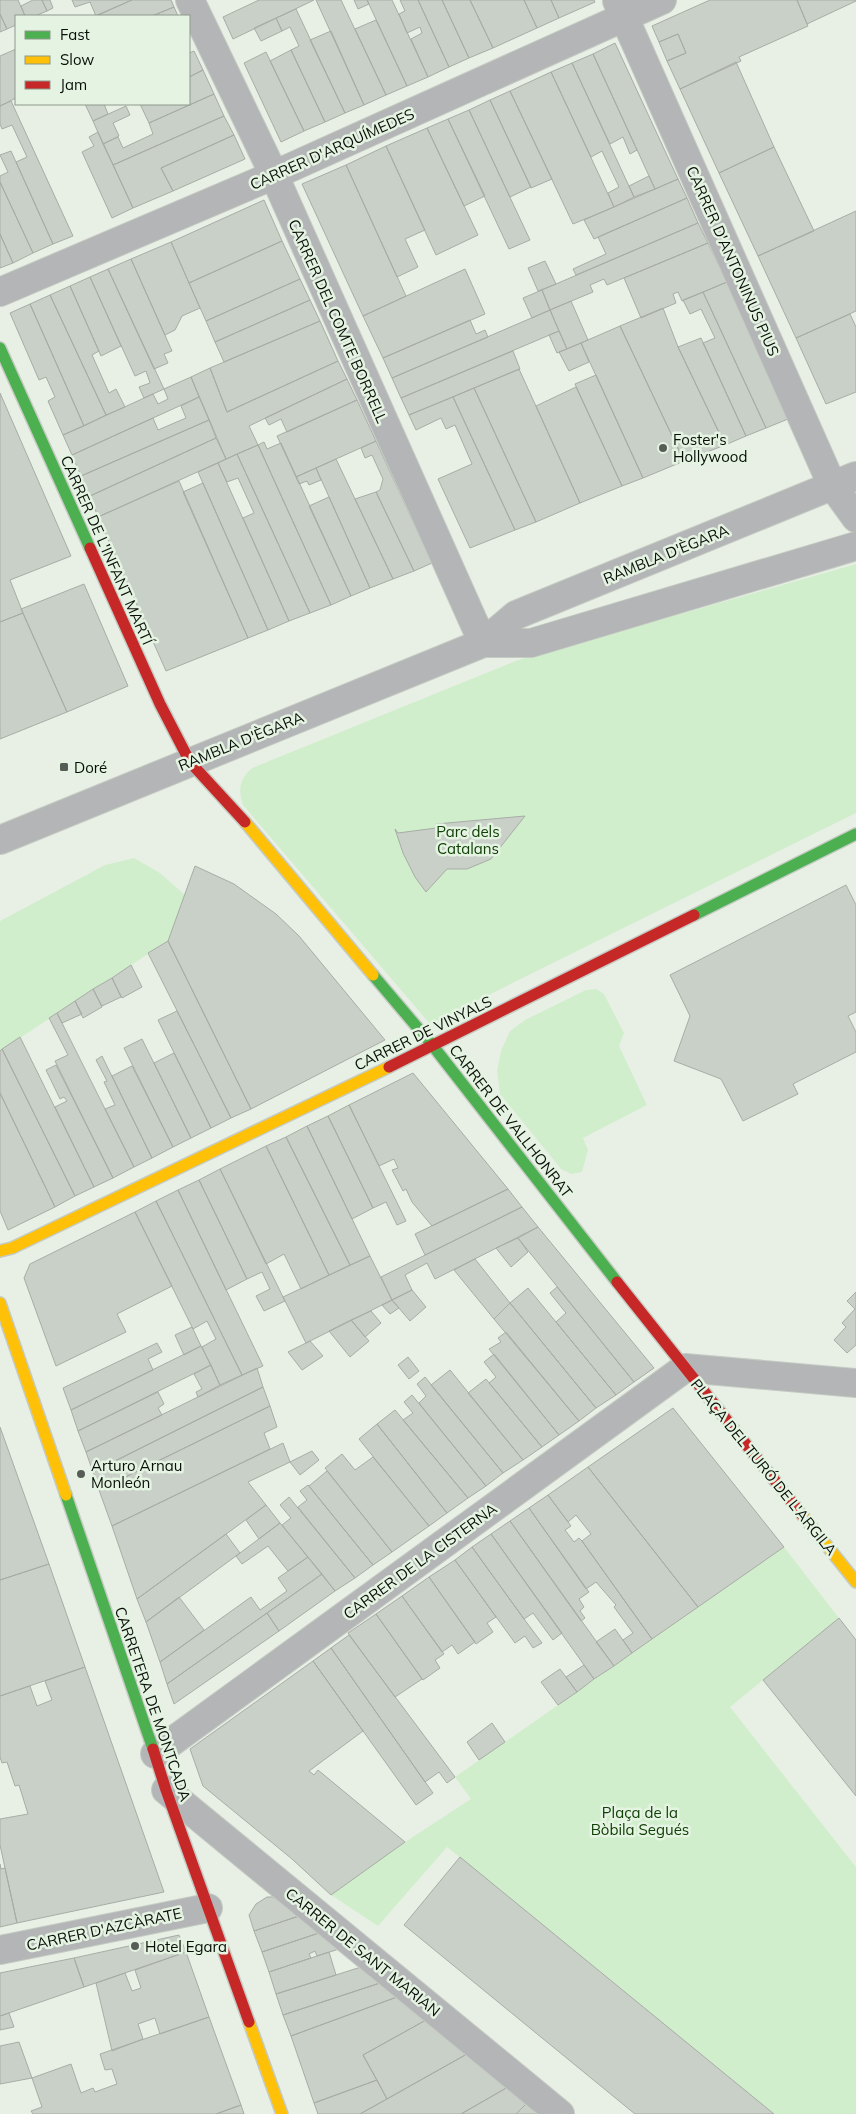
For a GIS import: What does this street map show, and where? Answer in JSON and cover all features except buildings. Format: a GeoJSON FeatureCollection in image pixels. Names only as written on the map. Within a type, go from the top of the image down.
{"type":"FeatureCollection","features":[{"type":"Feature","properties":{"kind":"street","name":"CARRER DEL COMTE BORRELL"},"geometry":{"type":"LineString","coordinates":[[190,0],[274,175],[483,643]]}},
{"type":"Feature","properties":{"kind":"street","name":"CARRER D'ARQUÍMEDES"},"geometry":{"type":"LineString","coordinates":[[0,292],[274,175],[621,9],[662,0]]}},
{"type":"Feature","properties":{"kind":"street","name":"CARRER D'ANTONINUS PIUS"},"geometry":{"type":"LineString","coordinates":[[621,9],[844,480],[856,518]]}},
{"type":"Feature","properties":{"kind":"street","name":"CARRER DE L'INFANT MARTÍ"},"geometry":{"type":"LineString","coordinates":[[0,348],[160,704],[190,762]]}},
{"type":"Feature","properties":{"kind":"street","name":"RAMBLA D'ÈGARA"},"geometry":{"type":"LineString","coordinates":[[0,840],[483,643],[516,615],[844,480]]}},
{"type":"Feature","properties":{"kind":"street","name":"RAMBLA D'ÈGARA"},"geometry":{"type":"LineString","coordinates":[[483,643],[531,643],[856,546]]}},
{"type":"Feature","properties":{"kind":"street","name":"CARRER DE VALLHONRAT"},"geometry":{"type":"LineString","coordinates":[[190,762],[245,822],[434,1046],[685,1368]]}},
{"type":"Feature","properties":{"kind":"street","name":"CARRER DE VINYALS"},"geometry":{"type":"LineString","coordinates":[[0,1251],[12,1248],[434,1046],[856,834]]}},
{"type":"Feature","properties":{"kind":"street","name":"CARRETERA DE MONTCADA"},"geometry":{"type":"LineString","coordinates":[[0,1303],[166,1790],[282,2114]]}},
{"type":"Feature","properties":{"kind":"street","name":"PLAÇA DEL TURÓ DE L'ARGILA"},"geometry":{"type":"LineString","coordinates":[[685,1368],[856,1384]]}},
{"type":"Feature","properties":{"kind":"street","name":"PLAÇA DEL TURÓ DE L'ARGILA"},"geometry":{"type":"LineString","coordinates":[[685,1368],[856,1582]]}},
{"type":"Feature","properties":{"kind":"street","name":"CARRER DE LA CISTERNA"},"geometry":{"type":"LineString","coordinates":[[155,1754],[685,1368]]}},
{"type":"Feature","properties":{"kind":"street","name":"CARRER DE SANT MARIAN"},"geometry":{"type":"LineString","coordinates":[[166,1790],[560,2114]]}},
{"type":"Feature","properties":{"kind":"street","name":"CARRER D'AZCÀRATE"},"geometry":{"type":"LineString","coordinates":[[0,1950],[208,1908]]}},
{"type":"Feature","properties":{"kind":"green space","name":"Parc dels Catalans"},"geometry":{"type":"Polygon","coordinates":[[[856,564],[856,813],[430,1024],[243,805],[240,789],[244,777],[252,768],[518,660],[856,564]]]}},
{"type":"Feature","properties":{"kind":"green space"},"geometry":{"type":"Polygon","coordinates":[[[134,858],[160,873],[185,895],[168,941],[0,1051],[0,921],[105,865],[134,858]]]}},
{"type":"Feature","properties":{"kind":"green space"},"geometry":{"type":"Polygon","coordinates":[[[596,989],[604,994],[624,1033],[619,1046],[647,1105],[583,1138],[588,1150],[582,1172],[571,1174],[561,1169],[500,1094],[497,1071],[501,1051],[510,1031],[525,1020],[586,990],[596,989]]]}},
{"type":"Feature","properties":{"kind":"green space","name":"Plaça de la Bòbila Segués"},"geometry":{"type":"Polygon","coordinates":[[[784,1547],[839,1618],[730,1707],[856,1867],[856,2114],[774,2114],[447,1847],[378,1926],[331,1895],[405,1842],[471,1799],[455,1777],[784,1547]]]}},
{"type":"Feature","properties":{"kind":"traffic: fast"},"geometry":{"type":"LineString","coordinates":[[0,348],[90,548]]}},
{"type":"Feature","properties":{"kind":"traffic: fast"},"geometry":{"type":"LineString","coordinates":[[694,915],[856,834]]}},
{"type":"Feature","properties":{"kind":"traffic: fast"},"geometry":{"type":"LineString","coordinates":[[373,975],[433,1046],[617,1282]]}},
{"type":"Feature","properties":{"kind":"traffic: fast"},"geometry":{"type":"LineString","coordinates":[[66,1495],[153,1749]]}},
{"type":"Feature","properties":{"kind":"traffic: slow"},"geometry":{"type":"LineString","coordinates":[[245,822],[373,975]]}},
{"type":"Feature","properties":{"kind":"traffic: slow"},"geometry":{"type":"LineString","coordinates":[[0,1251],[12,1248],[389,1067]]}},
{"type":"Feature","properties":{"kind":"traffic: slow"},"geometry":{"type":"LineString","coordinates":[[0,1303],[66,1495]]}},
{"type":"Feature","properties":{"kind":"traffic: slow"},"geometry":{"type":"LineString","coordinates":[[803,1516],[856,1582]]}},
{"type":"Feature","properties":{"kind":"traffic: slow"},"geometry":{"type":"LineString","coordinates":[[249,2022],[282,2114]]}},
{"type":"Feature","properties":{"kind":"traffic: jam"},"geometry":{"type":"LineString","coordinates":[[90,548],[160,704],[190,762],[245,822]]}},
{"type":"Feature","properties":{"kind":"traffic: jam"},"geometry":{"type":"LineString","coordinates":[[389,1067],[694,915]]}},
{"type":"Feature","properties":{"kind":"traffic: jam"},"geometry":{"type":"LineString","coordinates":[[617,1282],[803,1516]]}},
{"type":"Feature","properties":{"kind":"traffic: jam"},"geometry":{"type":"LineString","coordinates":[[153,1749],[249,2022]]}},
{"type":"Feature","properties":{"kind":"place","name":"Foster's Hollywood"},"geometry":{"type":"Point","coordinates":[663,448]}},
{"type":"Feature","properties":{"kind":"place","name":"Doré"},"geometry":{"type":"Point","coordinates":[64,767]}},
{"type":"Feature","properties":{"kind":"place","name":"Arturo Arnau Monleón"},"geometry":{"type":"Point","coordinates":[81,1474]}},
{"type":"Feature","properties":{"kind":"place","name":"Hotel Egara"},"geometry":{"type":"Point","coordinates":[135,1946]}}]}
